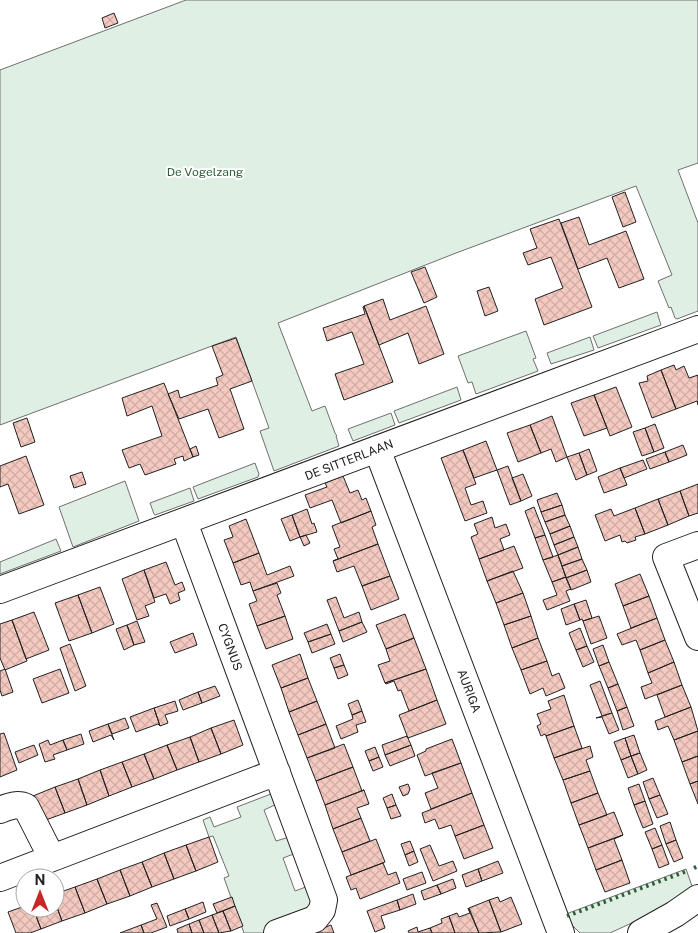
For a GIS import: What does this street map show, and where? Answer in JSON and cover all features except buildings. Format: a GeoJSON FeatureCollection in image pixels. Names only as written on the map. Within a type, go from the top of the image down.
{"type":"FeatureCollection","features":[{"type":"Feature","properties":{"kind":"street","name":"DE SITTERLAAN"},"geometry":{"type":"LineString","coordinates":[[0,590],[698,329]]}},
{"type":"Feature","properties":{"kind":"street","name":"AURIGA"},"geometry":{"type":"LineString","coordinates":[[377,449],[561,933]]}},
{"type":"Feature","properties":{"kind":"street","name":"CYGNUS"},"geometry":{"type":"LineString","coordinates":[[184,522],[324,900],[322,910],[315,919],[277,933]]}},
{"type":"Feature","properties":{"kind":"street"},"geometry":{"type":"LineString","coordinates":[[698,546],[666,557],[698,637]]}},
{"type":"Feature","properties":{"kind":"street"},"geometry":{"type":"LineString","coordinates":[[0,878],[277,772]]}},
{"type":"Feature","properties":{"kind":"street"},"geometry":{"type":"LineString","coordinates":[[0,810],[16,805],[26,807],[52,858]]}},
{"type":"Feature","properties":{"kind":"street"},"geometry":{"type":"LineString","coordinates":[[640,933],[679,923],[698,898]]}},
{"type":"Feature","properties":{"kind":"green space","name":"De Vogelzang"},"geometry":{"type":"Polygon","coordinates":[[[186,0],[698,0],[698,163],[678,170],[698,223],[698,311],[677,319],[671,307],[669,308],[658,281],[672,275],[636,186],[456,253],[278,323],[312,411],[325,406],[339,446],[274,471],[260,431],[269,428],[236,337],[0,425],[0,70],[186,0]]]}},
{"type":"Feature","properties":{"kind":"green space"},"geometry":{"type":"Polygon","coordinates":[[[657,312],[661,325],[598,348],[593,336],[657,312]]]}},
{"type":"Feature","properties":{"kind":"green space"},"geometry":{"type":"Polygon","coordinates":[[[526,331],[536,358],[533,359],[538,371],[476,394],[472,382],[468,383],[458,356],[526,331]]]}},
{"type":"Feature","properties":{"kind":"green space"},"geometry":{"type":"Polygon","coordinates":[[[590,337],[594,350],[551,364],[547,353],[590,337]]]}},
{"type":"Feature","properties":{"kind":"green space"},"geometry":{"type":"Polygon","coordinates":[[[457,387],[461,400],[399,423],[394,411],[457,387]]]}},
{"type":"Feature","properties":{"kind":"green space"},"geometry":{"type":"Polygon","coordinates":[[[391,413],[395,425],[353,441],[348,429],[391,413]]]}},
{"type":"Feature","properties":{"kind":"green space"},"geometry":{"type":"Polygon","coordinates":[[[255,463],[259,474],[258,477],[198,499],[193,487],[255,463]]]}},
{"type":"Feature","properties":{"kind":"green space"},"geometry":{"type":"Polygon","coordinates":[[[125,481],[139,521],[73,547],[59,507],[125,481]]]}},
{"type":"Feature","properties":{"kind":"green space"},"geometry":{"type":"Polygon","coordinates":[[[190,488],[194,501],[154,514],[150,503],[190,488]]]}},
{"type":"Feature","properties":{"kind":"green space"},"geometry":{"type":"Polygon","coordinates":[[[56,539],[61,551],[0,574],[0,562],[56,539]]]}},
{"type":"Feature","properties":{"kind":"green space"},"geometry":{"type":"Polygon","coordinates":[[[276,792],[279,803],[264,810],[276,841],[293,836],[299,852],[283,858],[295,891],[311,885],[315,905],[265,933],[244,933],[224,878],[229,876],[213,836],[209,837],[203,820],[210,817],[214,827],[241,817],[237,807],[276,792]]]}},
{"type":"Feature","properties":{"kind":"green space"},"geometry":{"type":"Polygon","coordinates":[[[686,869],[693,889],[636,921],[610,933],[580,933],[572,925],[566,914],[686,869]]]}},
{"type":"Feature","properties":{"kind":"hedge"},"geometry":{"type":"LineString","coordinates":[[694,868],[698,866]]}},
{"type":"Feature","properties":{"kind":"hedge"},"geometry":{"type":"LineString","coordinates":[[567,916],[687,871]]}}]}
